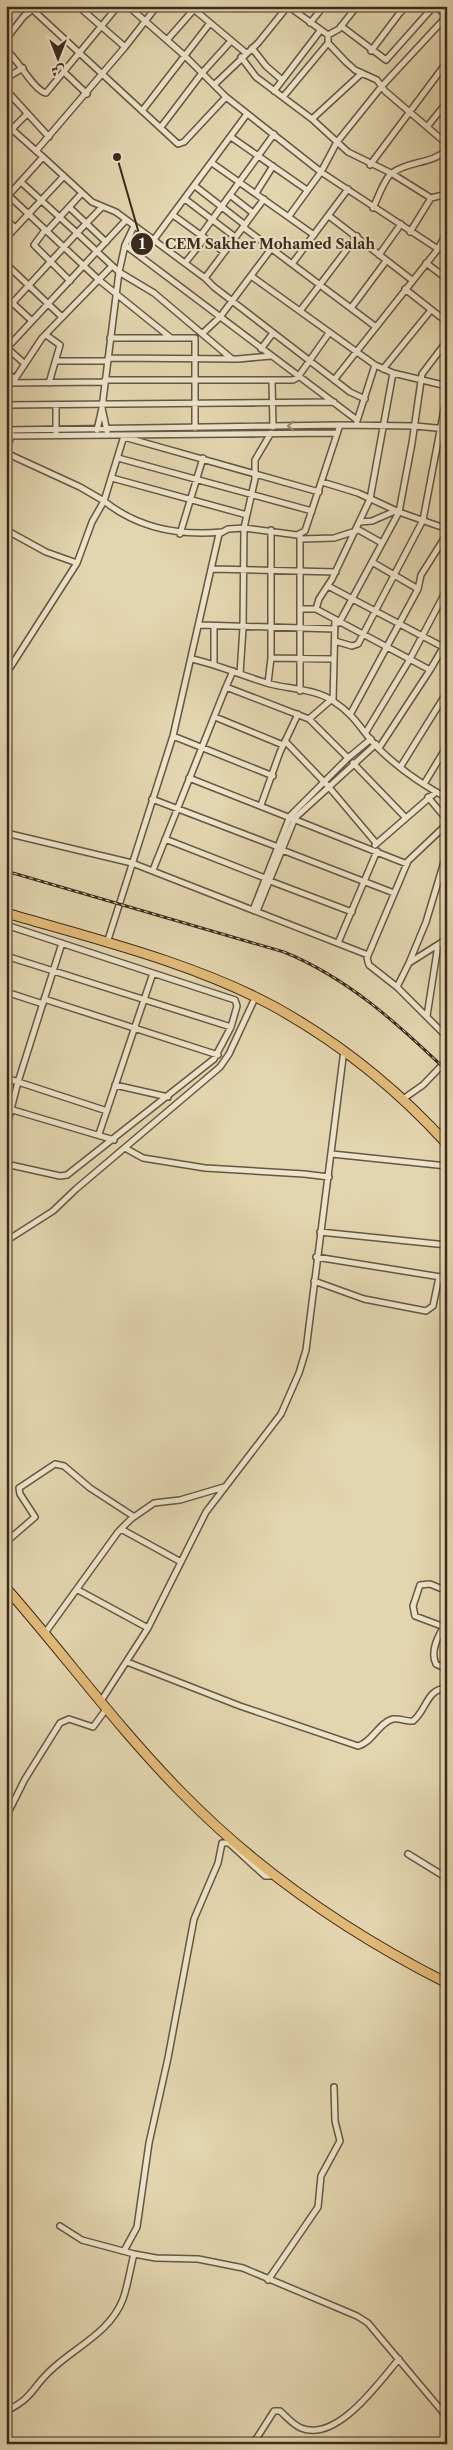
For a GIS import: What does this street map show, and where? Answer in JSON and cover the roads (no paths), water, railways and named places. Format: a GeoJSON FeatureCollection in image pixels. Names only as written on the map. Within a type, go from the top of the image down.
{"type":"FeatureCollection","features":[{"type":"Feature","properties":{"kind":"main road"},"geometry":{"type":"LineString","coordinates":[[6,913],[184,969],[255,998],[312,1029],[344,1050],[404,1099],[447,1144]]}},
{"type":"Feature","properties":{"kind":"main road"},"geometry":{"type":"LineString","coordinates":[[6,1588],[181,1793],[275,1876],[339,1922],[378,1947],[447,1983]]}},
{"type":"Feature","properties":{"kind":"street"},"geometry":{"type":"LineString","coordinates":[[26,6],[35,8],[177,144],[182,144],[226,98]]}},
{"type":"Feature","properties":{"kind":"street"},"geometry":{"type":"LineString","coordinates":[[78,6],[125,47]]}},
{"type":"Feature","properties":{"kind":"street"},"geometry":{"type":"LineString","coordinates":[[6,50],[45,94],[118,6]]}},
{"type":"Feature","properties":{"kind":"street"},"geometry":{"type":"LineString","coordinates":[[128,6],[185,56],[226,98],[321,172],[438,249]]}},
{"type":"Feature","properties":{"kind":"street"},"geometry":{"type":"LineString","coordinates":[[36,151],[104,74],[157,6]]}},
{"type":"Feature","properties":{"kind":"street"},"geometry":{"type":"LineString","coordinates":[[214,86],[252,48],[288,6],[328,35],[336,32],[357,6]]}},
{"type":"Feature","properties":{"kind":"street"},"geometry":{"type":"LineString","coordinates":[[310,23],[324,6]]}},
{"type":"Feature","properties":{"kind":"street"},"geometry":{"type":"LineString","coordinates":[[394,6],[401,12]]}},
{"type":"Feature","properties":{"kind":"street"},"geometry":{"type":"LineString","coordinates":[[371,51],[405,6]]}},
{"type":"Feature","properties":{"kind":"street"},"geometry":{"type":"LineString","coordinates":[[289,216],[321,172],[337,142],[382,86],[447,16],[434,6],[388,60],[384,60],[371,51],[341,26]]}},
{"type":"Feature","properties":{"kind":"street"},"geometry":{"type":"LineString","coordinates":[[167,40],[194,7],[244,55],[256,77],[312,119],[348,152],[391,173],[431,198]]}},
{"type":"Feature","properties":{"kind":"street"},"geometry":{"type":"LineString","coordinates":[[6,39],[24,16],[35,8]]}},
{"type":"Feature","properties":{"kind":"street"},"geometry":{"type":"LineString","coordinates":[[142,111],[210,23]]}},
{"type":"Feature","properties":{"kind":"street"},"geometry":{"type":"LineString","coordinates":[[274,91],[320,31]]}},
{"type":"Feature","properties":{"kind":"street"},"geometry":{"type":"LineString","coordinates":[[283,96],[328,43],[328,35]]}},
{"type":"Feature","properties":{"kind":"street"},"geometry":{"type":"LineString","coordinates":[[160,127],[202,73],[231,41]]}},
{"type":"Feature","properties":{"kind":"street"},"geometry":{"type":"LineString","coordinates":[[328,43],[346,62],[377,80],[408,112],[447,144]]}},
{"type":"Feature","properties":{"kind":"street"},"geometry":{"type":"LineString","coordinates":[[252,48],[266,66],[282,80]]}},
{"type":"Feature","properties":{"kind":"street"},"geometry":{"type":"LineString","coordinates":[[370,164],[408,112],[425,94],[447,62]]}},
{"type":"Feature","properties":{"kind":"street"},"geometry":{"type":"LineString","coordinates":[[6,78],[23,68]]}},
{"type":"Feature","properties":{"kind":"street"},"geometry":{"type":"LineString","coordinates":[[64,72],[87,94]]}},
{"type":"Feature","properties":{"kind":"street"},"geometry":{"type":"LineString","coordinates":[[312,119],[362,73]]}},
{"type":"Feature","properties":{"kind":"street"},"geometry":{"type":"LineString","coordinates":[[6,90],[49,137]]}},
{"type":"Feature","properties":{"kind":"street"},"geometry":{"type":"LineString","coordinates":[[427,127],[447,102]]}},
{"type":"Feature","properties":{"kind":"street"},"geometry":{"type":"LineString","coordinates":[[12,129],[27,114]]}},
{"type":"Feature","properties":{"kind":"street"},"geometry":{"type":"LineString","coordinates":[[141,257],[247,114]]}},
{"type":"Feature","properties":{"kind":"street"},"geometry":{"type":"LineString","coordinates":[[6,124],[82,193],[102,207],[116,212],[205,278],[334,380],[350,392],[365,399]]}},
{"type":"Feature","properties":{"kind":"street"},"geometry":{"type":"LineString","coordinates":[[185,263],[230,195],[274,134]]}},
{"type":"Feature","properties":{"kind":"street"},"geometry":{"type":"LineString","coordinates":[[231,137],[307,190]]}},
{"type":"Feature","properties":{"kind":"street"},"geometry":{"type":"LineString","coordinates":[[373,208],[391,173],[410,164],[446,152]]}},
{"type":"Feature","properties":{"kind":"street"},"geometry":{"type":"LineString","coordinates":[[43,157],[7,195],[116,295],[171,338]]}},
{"type":"Feature","properties":{"kind":"street"},"geometry":{"type":"LineString","coordinates":[[212,163],[314,235]]}},
{"type":"Feature","properties":{"kind":"street"},"geometry":{"type":"LineString","coordinates":[[256,193],[273,166]]}},
{"type":"Feature","properties":{"kind":"street"},"geometry":{"type":"LineString","coordinates":[[6,238],[64,176]]}},
{"type":"Feature","properties":{"kind":"street"},"geometry":{"type":"LineString","coordinates":[[21,182],[119,272],[154,293],[232,359]]}},
{"type":"Feature","properties":{"kind":"street"},"geometry":{"type":"LineString","coordinates":[[194,186],[271,249],[376,327]]}},
{"type":"Feature","properties":{"kind":"street"},"geometry":{"type":"LineString","coordinates":[[292,264],[348,189]]}},
{"type":"Feature","properties":{"kind":"street"},"geometry":{"type":"LineString","coordinates":[[70,281],[33,244],[82,193]]}},
{"type":"Feature","properties":{"kind":"street"},"geometry":{"type":"LineString","coordinates":[[410,232],[431,198],[447,194]]}},
{"type":"Feature","properties":{"kind":"street"},"geometry":{"type":"LineString","coordinates":[[230,195],[253,213]]}},
{"type":"Feature","properties":{"kind":"street"},"geometry":{"type":"LineString","coordinates":[[185,199],[235,237]]}},
{"type":"Feature","properties":{"kind":"street"},"geometry":{"type":"LineString","coordinates":[[205,278],[264,199]]}},
{"type":"Feature","properties":{"kind":"street"},"geometry":{"type":"LineString","coordinates":[[69,207],[106,242]]}},
{"type":"Feature","properties":{"kind":"street"},"geometry":{"type":"LineString","coordinates":[[6,310],[102,207]]}},
{"type":"Feature","properties":{"kind":"street"},"geometry":{"type":"LineString","coordinates":[[173,215],[224,252]]}},
{"type":"Feature","properties":{"kind":"street"},"geometry":{"type":"LineString","coordinates":[[328,216],[357,236],[412,280]]}},
{"type":"Feature","properties":{"kind":"street"},"geometry":{"type":"LineString","coordinates":[[6,220],[15,228]]}},
{"type":"Feature","properties":{"kind":"street"},"geometry":{"type":"LineString","coordinates":[[25,364],[7,348],[126,220]]}},
{"type":"Feature","properties":{"kind":"street"},"geometry":{"type":"LineString","coordinates":[[379,255],[401,224]]}},
{"type":"Feature","properties":{"kind":"street"},"geometry":{"type":"LineString","coordinates":[[97,432],[119,272],[125,245],[134,226]]}},
{"type":"Feature","properties":{"kind":"street"},"geometry":{"type":"LineString","coordinates":[[334,380],[438,249],[447,232]]}},
{"type":"Feature","properties":{"kind":"street"},"geometry":{"type":"LineString","coordinates":[[300,311],[357,236]]}},
{"type":"Feature","properties":{"kind":"street"},"geometry":{"type":"LineString","coordinates":[[125,245],[334,402],[356,423]]}},
{"type":"Feature","properties":{"kind":"street"},"geometry":{"type":"LineString","coordinates":[[203,333],[220,317],[271,249]]}},
{"type":"Feature","properties":{"kind":"street"},"geometry":{"type":"LineString","coordinates":[[351,308],[386,261]]}},
{"type":"Feature","properties":{"kind":"street"},"geometry":{"type":"LineString","coordinates":[[426,263],[447,278]]}},
{"type":"Feature","properties":{"kind":"street"},"geometry":{"type":"LineString","coordinates":[[6,264],[62,317]]}},
{"type":"Feature","properties":{"kind":"street"},"geometry":{"type":"LineString","coordinates":[[14,380],[46,335],[112,266]]}},
{"type":"Feature","properties":{"kind":"street"},"geometry":{"type":"LineString","coordinates":[[6,274],[11,269]]}},
{"type":"Feature","properties":{"kind":"street"},"geometry":{"type":"LineString","coordinates":[[251,276],[375,365],[393,373],[447,386]]}},
{"type":"Feature","properties":{"kind":"street"},"geometry":{"type":"LineString","coordinates":[[405,290],[447,322]]}},
{"type":"Feature","properties":{"kind":"street"},"geometry":{"type":"LineString","coordinates":[[6,297],[31,320]]}},
{"type":"Feature","properties":{"kind":"street"},"geometry":{"type":"LineString","coordinates":[[383,369],[430,310]]}},
{"type":"Feature","properties":{"kind":"street"},"geometry":{"type":"LineString","coordinates":[[262,349],[273,333]]}},
{"type":"Feature","properties":{"kind":"street"},"geometry":{"type":"LineString","coordinates":[[6,383],[14,380],[50,383],[293,380],[299,376],[329,333]]}},
{"type":"Feature","properties":{"kind":"street"},"geometry":{"type":"LineString","coordinates":[[46,335],[60,346],[50,383]]}},
{"type":"Feature","properties":{"kind":"street"},"geometry":{"type":"LineString","coordinates":[[110,338],[209,338]]}},
{"type":"Feature","properties":{"kind":"street"},"geometry":{"type":"LineString","coordinates":[[195,338],[195,428]]}},
{"type":"Feature","properties":{"kind":"street"},"geometry":{"type":"LineString","coordinates":[[308,719],[332,700],[335,629],[337,622],[372,562],[397,512],[415,426],[424,368],[447,341]]}},
{"type":"Feature","properties":{"kind":"street"},"geometry":{"type":"LineString","coordinates":[[56,361],[232,359],[271,356]]}},
{"type":"Feature","properties":{"kind":"street"},"geometry":{"type":"LineString","coordinates":[[356,423],[375,365]]}},
{"type":"Feature","properties":{"kind":"street"},"geometry":{"type":"LineString","coordinates":[[6,372],[14,380]]}},
{"type":"Feature","properties":{"kind":"street"},"geometry":{"type":"LineString","coordinates":[[316,609],[319,599],[336,572],[370,499],[393,373]]}},
{"type":"Feature","properties":{"kind":"street"},"geometry":{"type":"LineString","coordinates":[[272,380],[273,426]]}},
{"type":"Feature","properties":{"kind":"street"},"geometry":{"type":"LineString","coordinates":[[335,641],[355,646],[423,520],[444,428],[447,394]]}},
{"type":"Feature","properties":{"kind":"street"},"geometry":{"type":"LineString","coordinates":[[6,405],[102,406],[334,402]]}},
{"type":"Feature","properties":{"kind":"street"},"geometry":{"type":"LineString","coordinates":[[56,405],[56,432]]}},
{"type":"Feature","properties":{"kind":"street"},"geometry":{"type":"LineString","coordinates":[[102,406],[106,431]]}},
{"type":"Feature","properties":{"kind":"street"},"geometry":{"type":"LineString","coordinates":[[125,433],[195,428],[340,425],[356,423],[382,426],[444,428]]}},
{"type":"Feature","properties":{"kind":"street"},"geometry":{"type":"LineString","coordinates":[[300,691],[301,537],[307,527],[340,425]]}},
{"type":"Feature","properties":{"kind":"street"},"geometry":{"type":"LineString","coordinates":[[6,448],[9,433],[106,431],[125,433],[337,433]]}},
{"type":"Feature","properties":{"kind":"street"},"geometry":{"type":"LineString","coordinates":[[6,674],[78,563],[92,522],[104,501],[125,433]]}},
{"type":"Feature","properties":{"kind":"street"},"geometry":{"type":"LineString","coordinates":[[125,433],[319,492]]}},
{"type":"Feature","properties":{"kind":"street"},"geometry":{"type":"LineString","coordinates":[[240,674],[243,628],[244,528],[256,473],[255,460],[271,433]]}},
{"type":"Feature","properties":{"kind":"street"},"geometry":{"type":"LineString","coordinates":[[6,453],[80,486],[119,513],[133,520],[180,534],[222,532],[244,528],[271,530],[301,537],[334,538],[356,530],[382,543]]}},
{"type":"Feature","properties":{"kind":"street"},"geometry":{"type":"LineString","coordinates":[[118,458],[312,511]]}},
{"type":"Feature","properties":{"kind":"street"},"geometry":{"type":"LineString","coordinates":[[180,534],[203,458]]}},
{"type":"Feature","properties":{"kind":"street"},"geometry":{"type":"LineString","coordinates":[[112,478],[247,515]]}},
{"type":"Feature","properties":{"kind":"street"},"geometry":{"type":"LineString","coordinates":[[322,482],[446,529],[421,574],[418,589],[400,624],[351,713]]}},
{"type":"Feature","properties":{"kind":"street"},"geometry":{"type":"LineString","coordinates":[[360,522],[372,521],[397,512]]}},
{"type":"Feature","properties":{"kind":"street"},"geometry":{"type":"LineString","coordinates":[[6,530],[46,552],[78,563]]}},
{"type":"Feature","properties":{"kind":"street"},"geometry":{"type":"LineString","coordinates":[[268,683],[271,658],[271,530]]}},
{"type":"Feature","properties":{"kind":"street"},"geometry":{"type":"LineString","coordinates":[[107,944],[173,736],[213,569],[218,538],[222,532]]}},
{"type":"Feature","properties":{"kind":"street"},"geometry":{"type":"LineString","coordinates":[[372,562],[418,589]]}},
{"type":"Feature","properties":{"kind":"street"},"geometry":{"type":"LineString","coordinates":[[213,569],[336,572]]}},
{"type":"Feature","properties":{"kind":"street"},"geometry":{"type":"LineString","coordinates":[[328,586],[443,647]]}},
{"type":"Feature","properties":{"kind":"street"},"geometry":{"type":"LineString","coordinates":[[366,732],[410,659],[447,589]]}},
{"type":"Feature","properties":{"kind":"street"},"geometry":{"type":"LineString","coordinates":[[302,609],[316,609],[337,622],[430,670]]}},
{"type":"Feature","properties":{"kind":"street"},"geometry":{"type":"LineString","coordinates":[[200,625],[243,628],[335,629]]}},
{"type":"Feature","properties":{"kind":"street"},"geometry":{"type":"LineString","coordinates":[[214,626],[214,664]]}},
{"type":"Feature","properties":{"kind":"street"},"geometry":{"type":"LineString","coordinates":[[326,784],[369,749],[377,746],[430,670],[447,641]]}},
{"type":"Feature","properties":{"kind":"street"},"geometry":{"type":"LineString","coordinates":[[271,658],[334,659]]}},
{"type":"Feature","properties":{"kind":"street"},"geometry":{"type":"LineString","coordinates":[[192,659],[214,664],[268,683],[332,700],[351,713],[377,746],[424,784],[446,797]]}},
{"type":"Feature","properties":{"kind":"street"},"geometry":{"type":"LineString","coordinates":[[152,870],[233,671]]}},
{"type":"Feature","properties":{"kind":"street"},"geometry":{"type":"LineString","coordinates":[[226,687],[308,719],[348,758]]}},
{"type":"Feature","properties":{"kind":"street"},"geometry":{"type":"LineString","coordinates":[[401,766],[447,692]]}},
{"type":"Feature","properties":{"kind":"street"},"geometry":{"type":"LineString","coordinates":[[440,703],[447,708]]}},
{"type":"Feature","properties":{"kind":"street"},"geometry":{"type":"LineString","coordinates":[[261,806],[284,743],[298,714]]}},
{"type":"Feature","properties":{"kind":"street"},"geometry":{"type":"LineString","coordinates":[[215,717],[284,743],[326,784],[376,843]]}},
{"type":"Feature","properties":{"kind":"street"},"geometry":{"type":"LineString","coordinates":[[173,736],[273,776]]}},
{"type":"Feature","properties":{"kind":"street"},"geometry":{"type":"LineString","coordinates":[[255,911],[293,817],[326,784],[348,758],[371,738]]}},
{"type":"Feature","properties":{"kind":"street"},"geometry":{"type":"LineString","coordinates":[[364,744],[369,749]]}},
{"type":"Feature","properties":{"kind":"street"},"geometry":{"type":"LineString","coordinates":[[424,784],[447,746]]}},
{"type":"Feature","properties":{"kind":"street"},"geometry":{"type":"LineString","coordinates":[[353,763],[406,818]]}},
{"type":"Feature","properties":{"kind":"street"},"geometry":{"type":"LineString","coordinates":[[189,778],[293,817],[406,864]]}},
{"type":"Feature","properties":{"kind":"street"},"geometry":{"type":"LineString","coordinates":[[338,943],[365,882],[376,843],[436,792]]}},
{"type":"Feature","properties":{"kind":"street"},"geometry":{"type":"LineString","coordinates":[[428,797],[447,820]]}},
{"type":"Feature","properties":{"kind":"street"},"geometry":{"type":"LineString","coordinates":[[152,799],[394,893]]}},
{"type":"Feature","properties":{"kind":"street"},"geometry":{"type":"LineString","coordinates":[[447,824],[406,864],[368,955],[369,965],[397,987],[447,1038]]}},
{"type":"Feature","properties":{"kind":"street"},"geometry":{"type":"LineString","coordinates":[[6,832],[132,863],[368,955]]}},
{"type":"Feature","properties":{"kind":"street"},"geometry":{"type":"LineString","coordinates":[[165,839],[352,912]]}},
{"type":"Feature","properties":{"kind":"street"},"geometry":{"type":"LineString","coordinates":[[397,987],[426,922],[447,852]]}},
{"type":"Feature","properties":{"kind":"street"},"geometry":{"type":"LineString","coordinates":[[6,925],[235,1000],[237,1009],[218,1055],[114,1140],[67,1175],[60,1176],[6,1164]]}},
{"type":"Feature","properties":{"kind":"street"},"geometry":{"type":"LineString","coordinates":[[409,963],[447,939]]}},
{"type":"Feature","properties":{"kind":"street"},"geometry":{"type":"LineString","coordinates":[[6,1128],[9,1108],[62,943]]}},
{"type":"Feature","properties":{"kind":"street"},"geometry":{"type":"LineString","coordinates":[[427,1016],[438,945]]}},
{"type":"Feature","properties":{"kind":"street"},"geometry":{"type":"LineString","coordinates":[[6,956],[231,1027]]}},
{"type":"Feature","properties":{"kind":"street"},"geometry":{"type":"LineString","coordinates":[[99,1134],[152,973]]}},
{"type":"Feature","properties":{"kind":"street"},"geometry":{"type":"LineString","coordinates":[[6,992],[218,1055]]}},
{"type":"Feature","properties":{"kind":"street"},"geometry":{"type":"LineString","coordinates":[[6,1241],[53,1211],[76,1189],[220,1067],[229,1054],[255,998]]}},
{"type":"Feature","properties":{"kind":"street"},"geometry":{"type":"LineString","coordinates":[[6,1817],[26,1779],[60,1723],[69,1719],[85,1726],[93,1726],[127,1662],[148,1628],[206,1512],[224,1486],[278,1418],[299,1373],[306,1350],[316,1257],[329,1178],[344,1050]]}},
{"type":"Feature","properties":{"kind":"street"},"geometry":{"type":"LineString","coordinates":[[404,1099],[423,1084],[447,1060]]}},
{"type":"Feature","properties":{"kind":"street"},"geometry":{"type":"LineString","coordinates":[[6,1078],[106,1111]]}},
{"type":"Feature","properties":{"kind":"street"},"geometry":{"type":"LineString","coordinates":[[115,1085],[168,1097]]}},
{"type":"Feature","properties":{"kind":"street"},"geometry":{"type":"LineString","coordinates":[[9,1108],[114,1140]]}},
{"type":"Feature","properties":{"kind":"street"},"geometry":{"type":"LineString","coordinates":[[126,1148],[143,1158],[205,1168],[304,1174],[329,1178]]}},
{"type":"Feature","properties":{"kind":"street"},"geometry":{"type":"LineString","coordinates":[[332,1154],[447,1166]]}},
{"type":"Feature","properties":{"kind":"street"},"geometry":{"type":"LineString","coordinates":[[320,1232],[447,1244]]}},
{"type":"Feature","properties":{"kind":"street"},"geometry":{"type":"LineString","coordinates":[[316,1257],[447,1278]]}},
{"type":"Feature","properties":{"kind":"street"},"geometry":{"type":"LineString","coordinates":[[314,1281],[364,1299],[426,1311],[434,1306],[439,1277]]}},
{"type":"Feature","properties":{"kind":"street"},"geometry":{"type":"LineString","coordinates":[[6,1542],[35,1517],[20,1494],[19,1488],[55,1464],[64,1466],[90,1488],[133,1516]]}},
{"type":"Feature","properties":{"kind":"street"},"geometry":{"type":"LineString","coordinates":[[45,1633],[121,1529],[133,1516],[159,1501],[180,1500],[224,1486]]}},
{"type":"Feature","properties":{"kind":"street"},"geometry":{"type":"LineString","coordinates":[[121,1529],[181,1562]]}},
{"type":"Feature","properties":{"kind":"street"},"geometry":{"type":"LineString","coordinates":[[447,1591],[430,1584],[420,1585],[412,1611],[414,1616],[446,1625],[434,1648],[434,1659],[436,1664],[447,1669]]}},
{"type":"Feature","properties":{"kind":"street"},"geometry":{"type":"LineString","coordinates":[[78,1590],[148,1628]]}},
{"type":"Feature","properties":{"kind":"street"},"geometry":{"type":"LineString","coordinates":[[127,1662],[240,1706],[358,1746],[394,1719],[413,1721],[431,1694],[439,1688],[447,1688]]}},
{"type":"Feature","properties":{"kind":"street"},"geometry":{"type":"LineString","coordinates":[[124,2251],[137,2226],[149,2143],[168,2058],[194,1919],[218,1863],[221,1846],[225,1842],[229,1844],[265,1876],[275,1876]]}},
{"type":"Feature","properties":{"kind":"street"},"geometry":{"type":"LineString","coordinates":[[408,1854],[447,1878]]}},
{"type":"Feature","properties":{"kind":"street"},"geometry":{"type":"LineString","coordinates":[[268,2280],[318,2207],[321,2176],[340,2141],[336,2121],[334,2087]]}},
{"type":"Feature","properties":{"kind":"street"},"geometry":{"type":"LineString","coordinates":[[60,2226],[82,2240],[134,2254],[198,2259],[242,2268],[357,2316],[368,2323],[447,2417]]}},
{"type":"Feature","properties":{"kind":"street"},"geometry":{"type":"LineString","coordinates":[[6,2411],[28,2399],[51,2370],[102,2330],[115,2314],[123,2299],[134,2254]]}},
{"type":"Feature","properties":{"kind":"street"},"geometry":{"type":"LineString","coordinates":[[253,2444],[274,2411],[280,2411],[291,2422],[308,2429],[336,2424],[344,2420],[399,2359]]}},
{"type":"Feature","properties":{"kind":"railway"},"geometry":{"type":"LineString","coordinates":[[6,871],[284,952],[330,975],[351,989],[410,1036],[447,1071]]}},
{"type":"Feature","properties":{"kind":"place","name":"CEM Sakher Mohamed Salah"},"geometry":{"type":"Point","coordinates":[117,157]}}]}
